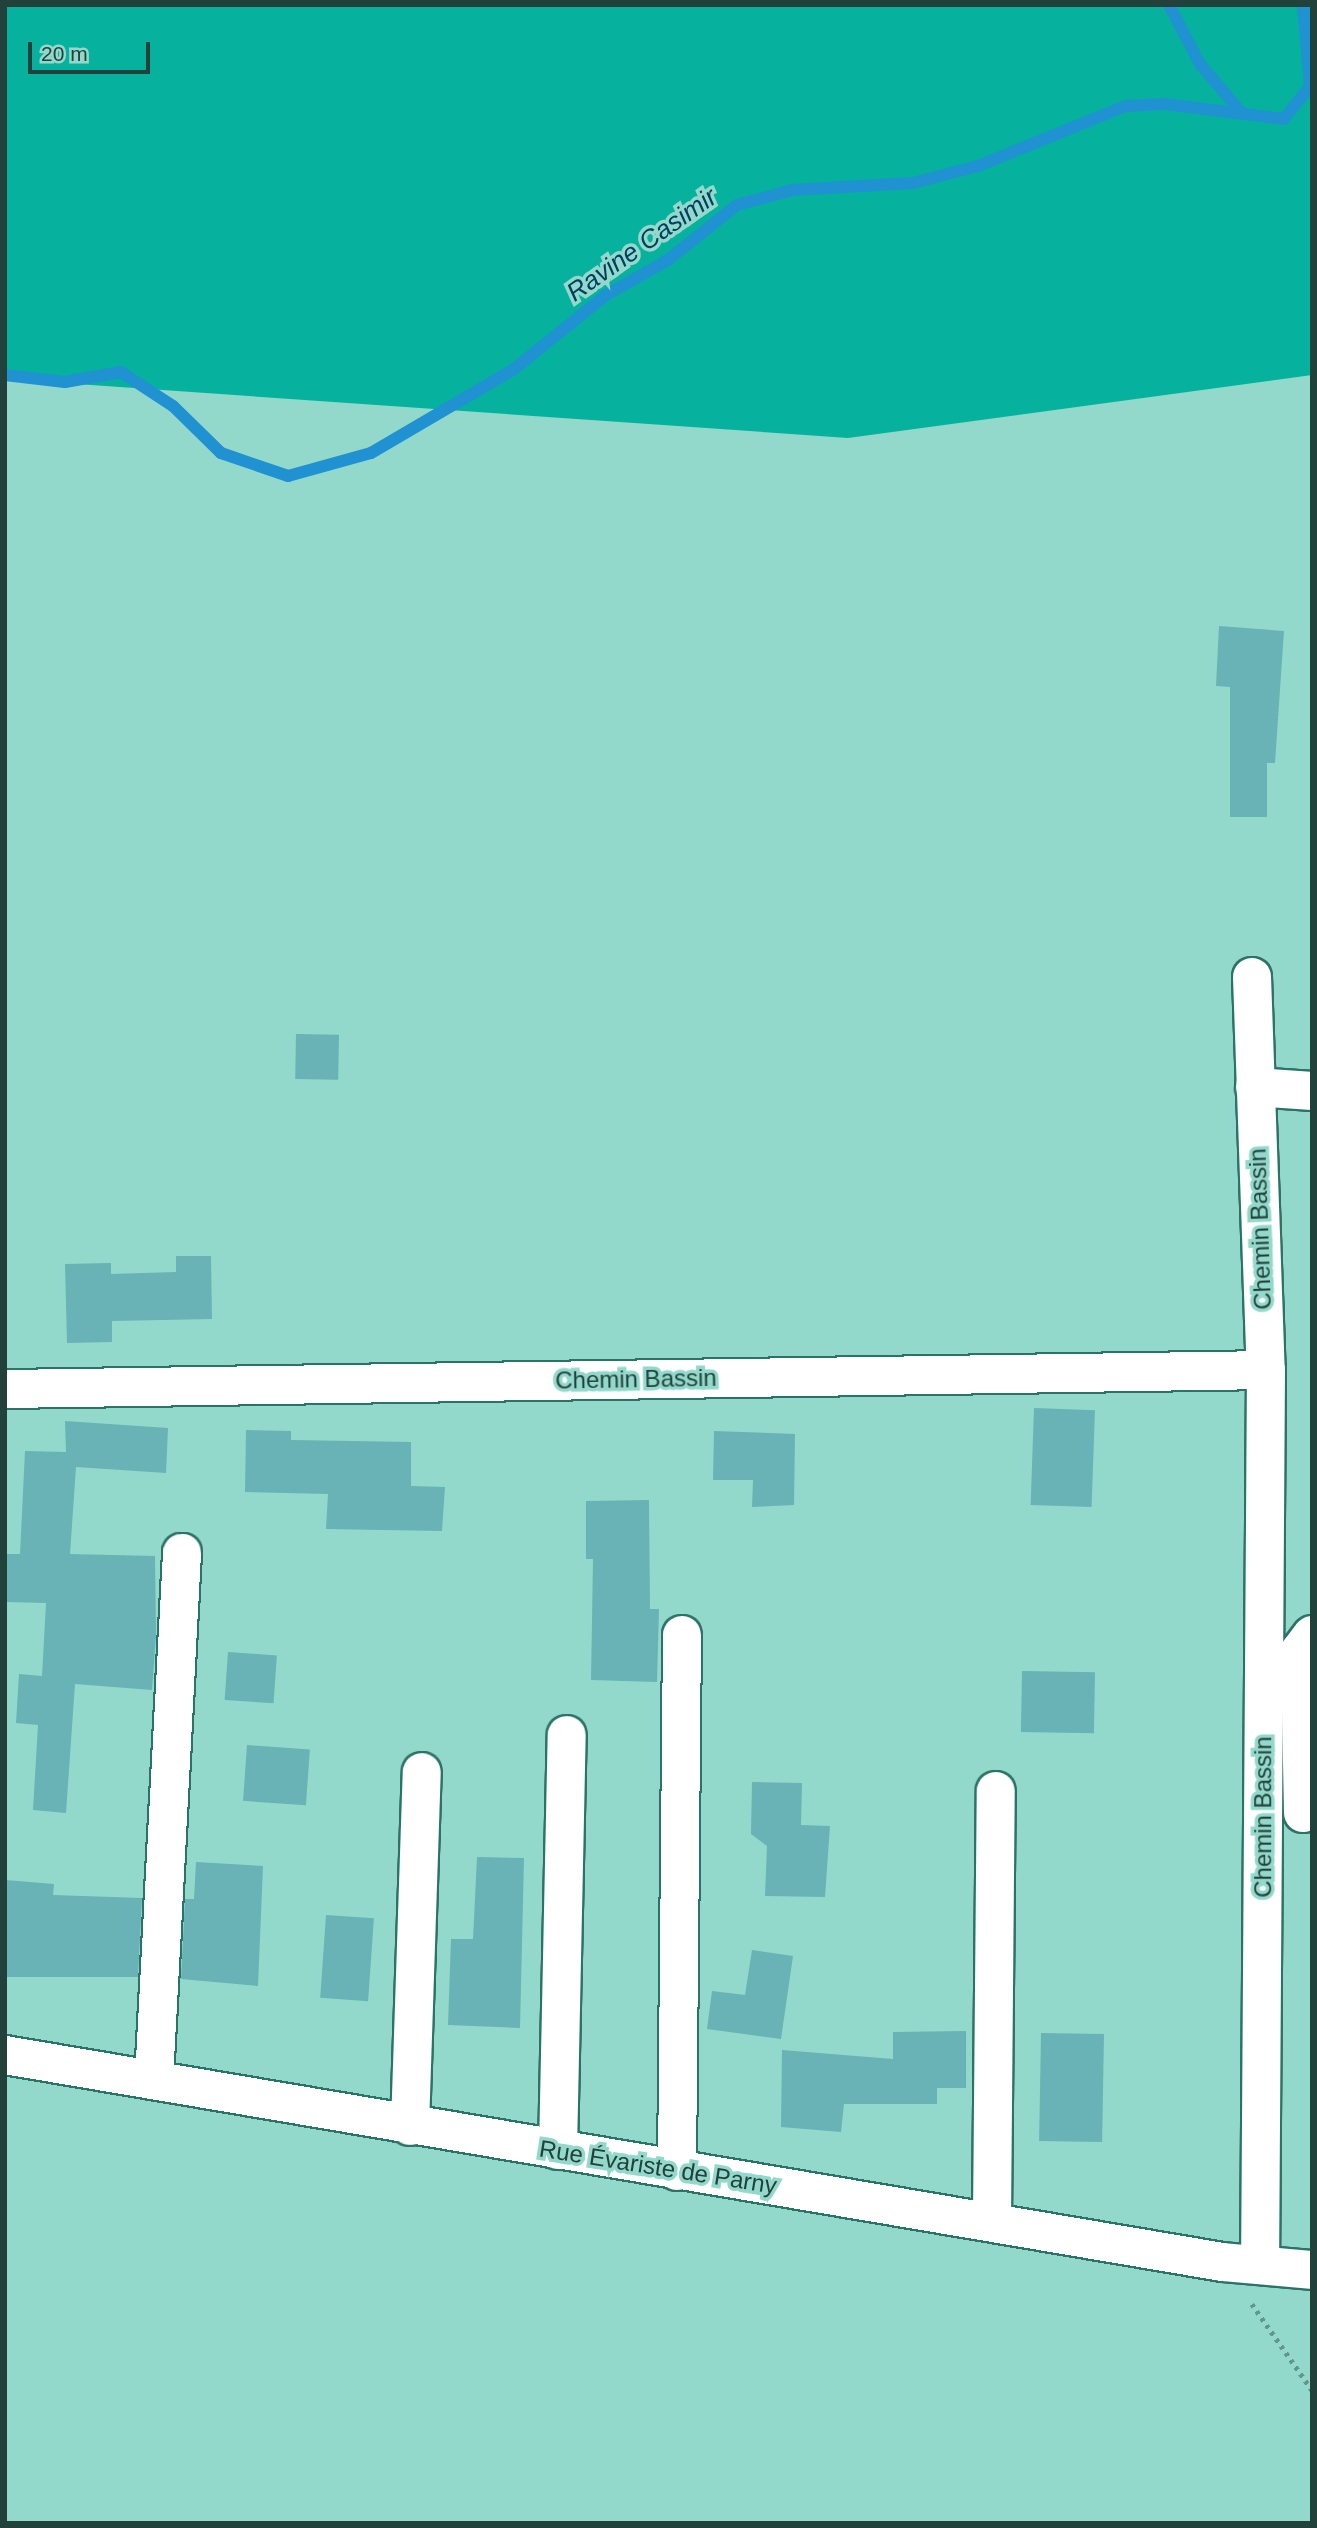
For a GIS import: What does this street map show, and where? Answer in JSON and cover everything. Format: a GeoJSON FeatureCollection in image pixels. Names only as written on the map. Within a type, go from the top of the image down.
{"type":"FeatureCollection","features":[{"type":"Feature","properties":{"kind":"street","name":"Chemin Bassin"},"geometry":{"type":"LineString","coordinates":[[1241,2264],[1263,1813],[1266,1370],[1252,978]]}},
{"type":"Feature","properties":{"kind":"street"},"geometry":{"type":"LineString","coordinates":[[1255,1087],[1312,1091]]}},
{"type":"Feature","properties":{"kind":"street","name":"Chemin Bassin"},"geometry":{"type":"LineString","coordinates":[[5,1389],[1266,1370]]}},
{"type":"Feature","properties":{"kind":"street"},"geometry":{"type":"LineString","coordinates":[[154,2078],[182,1553]]}},
{"type":"Feature","properties":{"kind":"street"},"geometry":{"type":"LineString","coordinates":[[1263,1813],[1308,1813],[1300,1651],[1312,1635]]}},
{"type":"Feature","properties":{"kind":"street"},"geometry":{"type":"LineString","coordinates":[[677,2171],[682,1636]]}},
{"type":"Feature","properties":{"kind":"street"},"geometry":{"type":"LineString","coordinates":[[558,2150],[568,1735]]}},
{"type":"Feature","properties":{"kind":"street"},"geometry":{"type":"LineString","coordinates":[[410,2126],[422,1772]]}},
{"type":"Feature","properties":{"kind":"street"},"geometry":{"type":"LineString","coordinates":[[992,2219],[996,1791]]}},
{"type":"Feature","properties":{"kind":"street","name":"Rue Évariste de Parny"},"geometry":{"type":"LineString","coordinates":[[5,2055],[154,2078],[410,2126],[677,2171],[992,2219],[1241,2264],[1312,2270]]}},
{"type":"Feature","properties":{"kind":"path"},"geometry":{"type":"LineString","coordinates":[[1241,2264],[1312,2390]]}},
{"type":"Feature","properties":{"kind":"green space"},"geometry":{"type":"Polygon","coordinates":[[[5,5],[1312,5],[1312,375],[848,438],[5,379],[5,5]]]}},
{"type":"Feature","properties":{"kind":"building"},"geometry":{"type":"Polygon","coordinates":[[[1219,626],[1284,631],[1275,763],[1267,763],[1267,817],[1230,817],[1230,687],[1216,686],[1219,626]]]}},
{"type":"Feature","properties":{"kind":"building"},"geometry":{"type":"Polygon","coordinates":[[[296,1034],[339,1035],[338,1080],[295,1079],[296,1034]]]}},
{"type":"Feature","properties":{"kind":"building"},"geometry":{"type":"Polygon","coordinates":[[[176,1256],[211,1256],[212,1319],[112,1321],[112,1342],[67,1343],[65,1264],[111,1263],[111,1274],[176,1272],[176,1256]]]}},
{"type":"Feature","properties":{"kind":"building"},"geometry":{"type":"Polygon","coordinates":[[[1034,1408],[1095,1410],[1092,1507],[1031,1505],[1034,1408]]]}},
{"type":"Feature","properties":{"kind":"building"},"geometry":{"type":"Polygon","coordinates":[[[65,1421],[168,1428],[166,1473],[76,1467],[70,1554],[155,1556],[156,1635],[152,1690],[75,1684],[66,1813],[33,1810],[38,1725],[16,1723],[19,1674],[42,1676],[46,1603],[5,1602],[7,1554],[20,1554],[25,1451],[66,1452],[65,1421]]]}},
{"type":"Feature","properties":{"kind":"building"},"geometry":{"type":"Polygon","coordinates":[[[246,1430],[291,1431],[291,1440],[411,1442],[411,1486],[445,1487],[442,1531],[326,1529],[328,1494],[245,1492],[246,1430]]]}},
{"type":"Feature","properties":{"kind":"building"},"geometry":{"type":"Polygon","coordinates":[[[714,1431],[795,1434],[794,1505],[752,1507],[753,1480],[713,1480],[714,1431]]]}},
{"type":"Feature","properties":{"kind":"building"},"geometry":{"type":"Polygon","coordinates":[[[649,1500],[650,1609],[659,1609],[657,1682],[591,1680],[593,1559],[586,1559],[586,1501],[649,1500]]]}},
{"type":"Feature","properties":{"kind":"building"},"geometry":{"type":"Polygon","coordinates":[[[228,1652],[277,1655],[274,1703],[225,1700],[228,1652]]]}},
{"type":"Feature","properties":{"kind":"building"},"geometry":{"type":"Polygon","coordinates":[[[1022,1671],[1095,1672],[1094,1733],[1021,1732],[1022,1671]]]}},
{"type":"Feature","properties":{"kind":"building"},"geometry":{"type":"Polygon","coordinates":[[[247,1745],[310,1749],[306,1805],[243,1801],[247,1745]]]}},
{"type":"Feature","properties":{"kind":"building"},"geometry":{"type":"Polygon","coordinates":[[[752,1782],[802,1783],[801,1825],[830,1826],[825,1897],[765,1896],[767,1846],[751,1834],[752,1782]]]}},
{"type":"Feature","properties":{"kind":"building"},"geometry":{"type":"Polygon","coordinates":[[[477,1857],[524,1858],[520,2028],[448,2025],[451,1939],[473,1939],[477,1857]]]}},
{"type":"Feature","properties":{"kind":"building"},"geometry":{"type":"Polygon","coordinates":[[[196,1862],[263,1866],[258,1986],[181,1979],[185,1899],[194,1899],[196,1862]]]}},
{"type":"Feature","properties":{"kind":"building"},"geometry":{"type":"Polygon","coordinates":[[[5,1880],[54,1884],[53,1895],[142,1898],[138,1977],[5,1977],[5,1880]]]}},
{"type":"Feature","properties":{"kind":"building"},"geometry":{"type":"Polygon","coordinates":[[[326,1915],[374,1918],[368,2001],[320,1998],[326,1915]]]}},
{"type":"Feature","properties":{"kind":"building"},"geometry":{"type":"Polygon","coordinates":[[[752,1950],[793,1956],[781,2039],[707,2029],[712,1991],[745,1995],[752,1950]]]}},
{"type":"Feature","properties":{"kind":"building"},"geometry":{"type":"Polygon","coordinates":[[[966,2031],[966,2088],[937,2088],[937,2104],[844,2104],[841,2132],[781,2127],[782,2050],[893,2059],[893,2032],[966,2031]]]}},
{"type":"Feature","properties":{"kind":"building"},"geometry":{"type":"Polygon","coordinates":[[[1041,2033],[1104,2034],[1102,2142],[1039,2141],[1041,2033]]]}},
{"type":"Feature","properties":{"kind":"waterway"},"geometry":{"type":"LineString","coordinates":[[1169,5],[1200,64],[1240,111]]}},
{"type":"Feature","properties":{"kind":"waterway","name":"Ravine Casimir"},"geometry":{"type":"LineString","coordinates":[[5,375],[65,382],[121,372],[173,406],[221,453],[288,476],[371,453],[514,369],[606,295],[668,260],[737,205],[792,190],[913,183],[978,166],[1126,106],[1165,104],[1284,119],[1310,86],[1303,5]]}}]}
